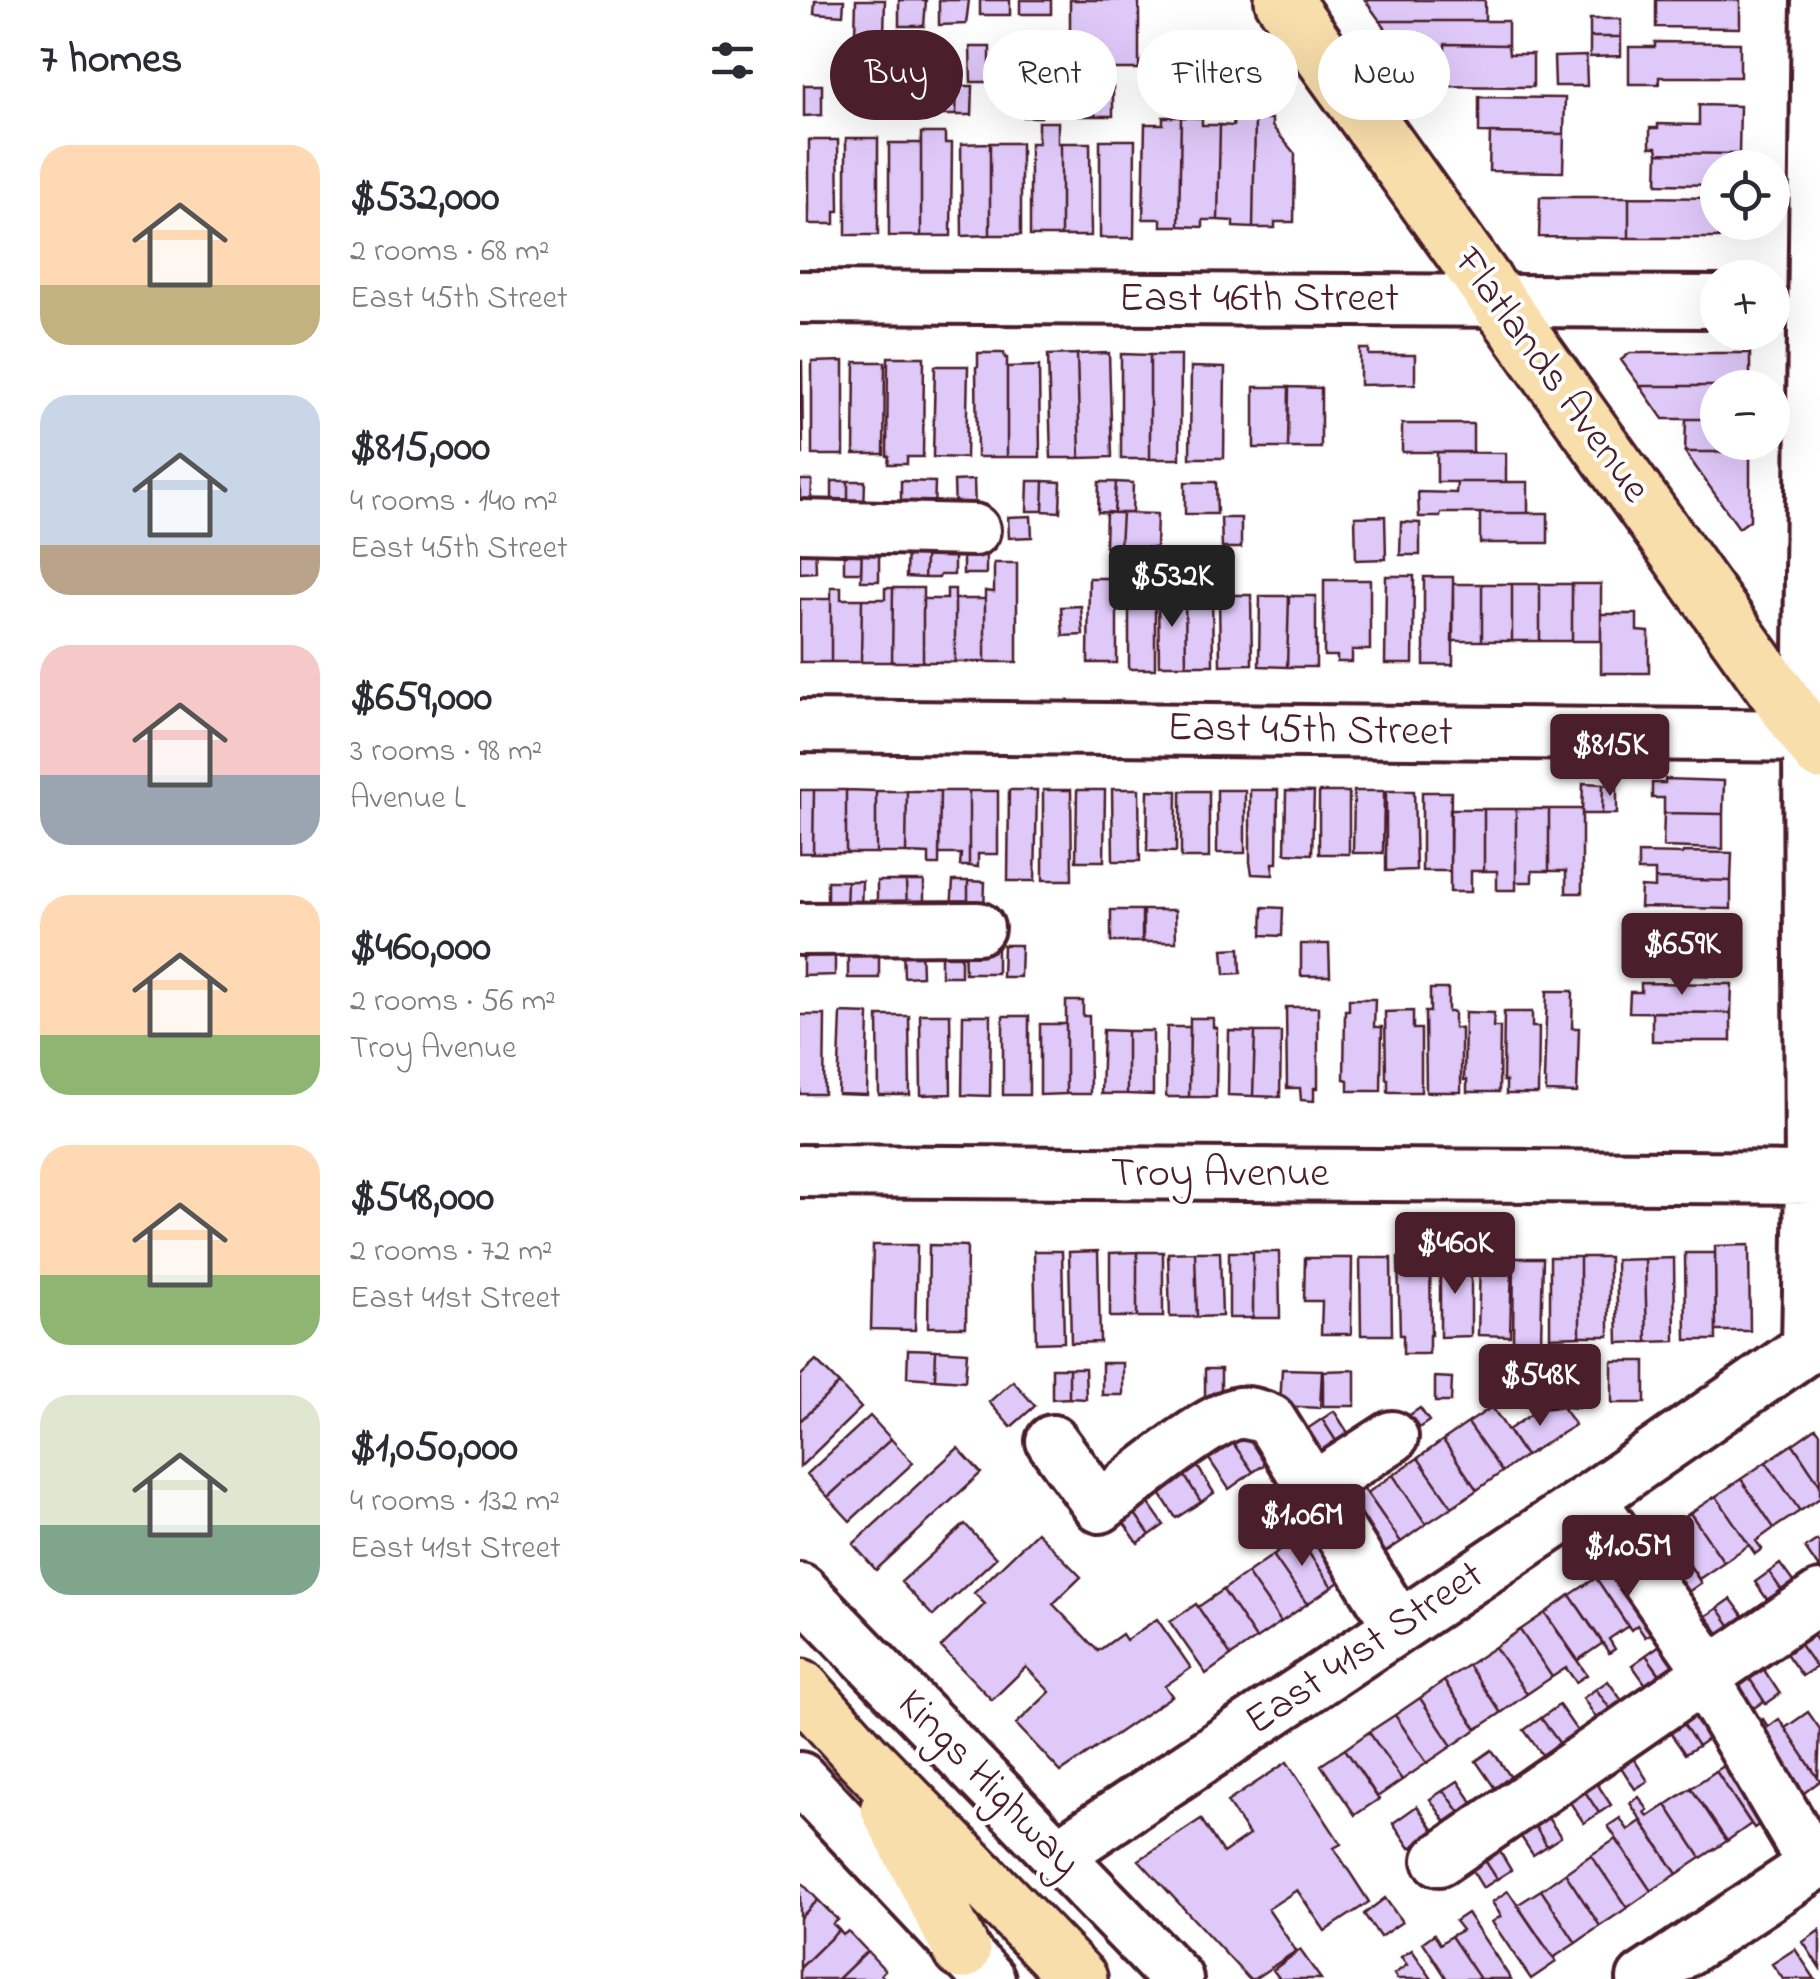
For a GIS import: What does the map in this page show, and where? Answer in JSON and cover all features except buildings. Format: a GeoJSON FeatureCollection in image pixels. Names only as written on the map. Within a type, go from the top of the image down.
{"type":"FeatureCollection","features":[{"type":"Feature","properties":{"kind":"main road","name":"Flatlands Avenue"},"geometry":{"type":"LineString","coordinates":[[1283,0],[1816,742]]}},
{"type":"Feature","properties":{"kind":"main road","name":"Kings Highway"},"geometry":{"type":"LineString","coordinates":[[800,1688],[1079,1979]]}},
{"type":"Feature","properties":{"kind":"main road"},"geometry":{"type":"LineString","coordinates":[[863,1756],[976,1965]]}},
{"type":"Feature","properties":{"kind":"street"},"geometry":{"type":"LineString","coordinates":[[1814,1343],[1816,742],[1803,302],[1818,0]]}},
{"type":"Feature","properties":{"kind":"street","name":"East 46th Street"},"geometry":{"type":"LineString","coordinates":[[800,297],[1700,302]]}},
{"type":"Feature","properties":{"kind":"street"},"geometry":{"type":"LineString","coordinates":[[800,526],[974,530]]}},
{"type":"Feature","properties":{"kind":"street","name":"East 45th Street"},"geometry":{"type":"LineString","coordinates":[[800,726],[1816,742]]}},
{"type":"Feature","properties":{"kind":"street"},"geometry":{"type":"LineString","coordinates":[[800,930],[978,928]]}},
{"type":"Feature","properties":{"kind":"street","name":"Troy Avenue"},"geometry":{"type":"LineString","coordinates":[[800,1171],[1816,1178]]}},
{"type":"Feature","properties":{"kind":"street","name":"East 41st Street"},"geometry":{"type":"LineString","coordinates":[[1057,1856],[1590,1499],[1814,1343]]}},
{"type":"Feature","properties":{"kind":"street"},"geometry":{"type":"LineString","coordinates":[[1052,1441],[1100,1508],[1211,1424],[1235,1414],[1253,1413],[1270,1420],[1399,1626]]}},
{"type":"Feature","properties":{"kind":"street"},"geometry":{"type":"LineString","coordinates":[[1312,1489],[1392,1437]]}},
{"type":"Feature","properties":{"kind":"street"},"geometry":{"type":"LineString","coordinates":[[1590,1499],[1707,1674],[1817,1863],[1643,1979]]}},
{"type":"Feature","properties":{"kind":"street","name":"Kings Highway"},"geometry":{"type":"LineString","coordinates":[[800,1588],[1177,1979]]}},
{"type":"Feature","properties":{"kind":"street"},"geometry":{"type":"LineString","coordinates":[[1439,1860],[1820,1597]]}},
{"type":"Feature","properties":{"kind":"street"},"geometry":{"type":"LineString","coordinates":[[800,1778],[976,1965]]}}]}
